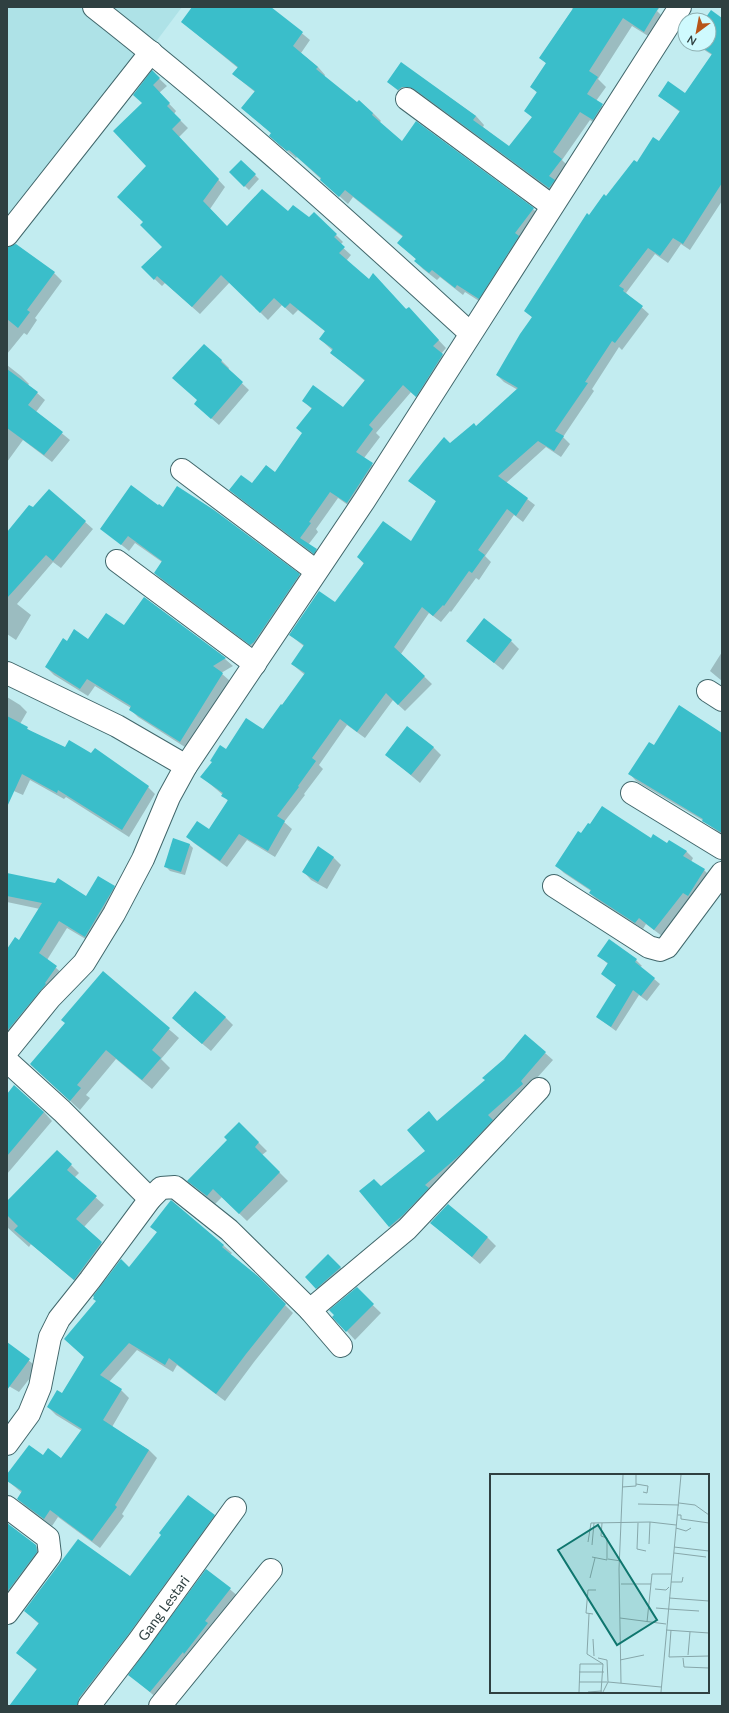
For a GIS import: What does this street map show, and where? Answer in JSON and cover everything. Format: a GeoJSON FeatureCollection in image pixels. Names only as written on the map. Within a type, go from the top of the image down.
{"type":"FeatureCollection","features":[{"type":"Feature","properties":{"kind":"street"},"geometry":{"type":"LineString","coordinates":[[94,7],[151,52],[369,240],[470,332]]}},
{"type":"Feature","properties":{"kind":"street"},"geometry":{"type":"LineString","coordinates":[[7,1051],[50,998],[84,962],[129,887],[143,859],[169,797],[186,766],[364,501],[470,332],[680,7]]}},
{"type":"Feature","properties":{"kind":"street"},"geometry":{"type":"LineString","coordinates":[[7,235],[151,52]]}},
{"type":"Feature","properties":{"kind":"street"},"geometry":{"type":"LineString","coordinates":[[407,99],[552,206]]}},
{"type":"Feature","properties":{"kind":"street"},"geometry":{"type":"LineString","coordinates":[[182,470],[316,571]]}},
{"type":"Feature","properties":{"kind":"street"},"geometry":{"type":"LineString","coordinates":[[117,561],[255,664]]}},
{"type":"Feature","properties":{"kind":"street"},"geometry":{"type":"LineString","coordinates":[[7,673],[118,726],[186,766]]}},
{"type":"Feature","properties":{"kind":"street"},"geometry":{"type":"LineString","coordinates":[[632,793],[722,848]]}},
{"type":"Feature","properties":{"kind":"street"},"geometry":{"type":"LineString","coordinates":[[554,886],[649,947],[660,950],[667,947],[722,873]]}},
{"type":"Feature","properties":{"kind":"street"},"geometry":{"type":"LineString","coordinates":[[7,1062],[62,1110],[150,1199]]}},
{"type":"Feature","properties":{"kind":"street"},"geometry":{"type":"LineString","coordinates":[[310,1310],[407,1229],[539,1089]]}},
{"type":"Feature","properties":{"kind":"street"},"geometry":{"type":"LineString","coordinates":[[7,1444],[30,1414],[40,1387],[50,1337],[59,1319],[150,1199],[161,1188],[175,1187],[228,1230],[310,1310],[340,1346]]}},
{"type":"Feature","properties":{"kind":"street"},"geometry":{"type":"LineString","coordinates":[[7,1507],[48,1538],[50,1554],[7,1613]]}},
{"type":"Feature","properties":{"kind":"street","name":"Gang Lestari"},"geometry":{"type":"LineString","coordinates":[[89,1706],[138,1642],[235,1508]]}},
{"type":"Feature","properties":{"kind":"street"},"geometry":{"type":"LineString","coordinates":[[160,1706],[271,1570]]}},
{"type":"Feature","properties":{"kind":"shaded area"},"geometry":{"type":"Polygon","coordinates":[[[7,7],[182,7],[7,240],[7,7]]]}},
{"type":"Feature","properties":{"kind":"building"},"geometry":{"type":"Polygon","coordinates":[[[192,7],[271,7],[303,32],[293,46],[318,67],[316,69],[357,102],[359,100],[373,113],[372,115],[402,141],[416,121],[534,208],[515,233],[519,236],[479,299],[457,285],[455,288],[432,270],[429,273],[414,261],[416,259],[397,243],[403,236],[345,190],[339,197],[320,180],[321,178],[289,150],[287,151],[269,136],[271,133],[241,108],[255,91],[232,74],[238,67],[181,22],[192,7]]]}},
{"type":"Feature","properties":{"kind":"building"},"geometry":{"type":"Polygon","coordinates":[[[574,7],[659,7],[644,32],[623,18],[589,71],[598,77],[587,94],[603,104],[593,120],[580,112],[553,152],[562,159],[549,176],[555,180],[549,188],[414,89],[402,87],[398,90],[387,82],[401,62],[476,116],[473,120],[509,146],[532,117],[524,111],[537,92],[530,87],[546,63],[539,58],[574,7]]]}},
{"type":"Feature","properties":{"kind":"building"},"geometry":{"type":"Polygon","coordinates":[[[717,14],[722,18],[722,183],[683,244],[673,238],[660,256],[648,248],[619,286],[624,289],[623,291],[643,306],[615,343],[612,341],[585,382],[588,383],[555,431],[564,436],[554,451],[538,441],[498,476],[528,498],[516,516],[507,509],[478,550],[485,555],[472,573],[469,571],[444,606],[443,605],[433,616],[422,607],[394,647],[425,676],[398,705],[386,693],[357,732],[340,719],[312,758],[316,761],[277,816],[285,821],[268,851],[239,834],[220,861],[186,837],[197,821],[209,829],[228,800],[221,796],[223,793],[200,777],[212,762],[210,761],[220,745],[226,749],[246,718],[263,729],[305,673],[291,664],[304,645],[289,635],[319,591],[335,602],[364,563],[357,557],[383,521],[411,541],[436,501],[408,481],[444,437],[450,443],[474,423],[476,426],[518,388],[496,375],[520,334],[532,317],[524,311],[587,213],[589,215],[604,194],[606,196],[634,160],[637,162],[653,137],[659,141],[680,111],[658,96],[668,81],[685,93],[712,54],[709,52],[717,52],[717,14]]]}},
{"type":"Feature","properties":{"kind":"building"},"geometry":{"type":"Polygon","coordinates":[[[152,70],[160,78],[153,85],[170,103],[167,106],[181,120],[172,129],[219,179],[203,201],[227,226],[262,189],[288,211],[293,205],[309,217],[314,212],[337,234],[334,237],[345,247],[339,253],[369,279],[373,273],[406,309],[409,307],[439,340],[433,346],[443,354],[416,397],[403,385],[369,425],[373,429],[356,452],[373,463],[347,503],[330,492],[309,522],[311,523],[300,538],[317,549],[314,554],[229,490],[241,475],[252,483],[266,465],[275,472],[302,433],[296,428],[312,408],[302,401],[313,385],[343,407],[365,380],[330,353],[333,349],[319,339],[325,331],[290,303],[285,308],[274,298],[260,313],[221,275],[192,307],[157,276],[154,280],[141,267],[162,247],[140,225],[143,222],[117,197],[146,166],[113,131],[142,103],[133,95],[152,70]]]}},
{"type":"Feature","properties":{"kind":"building"},"geometry":{"type":"Polygon","coordinates":[[[241,160],[256,174],[244,187],[229,172],[241,160]]]}},
{"type":"Feature","properties":{"kind":"building"},"geometry":{"type":"Polygon","coordinates":[[[16,244],[55,272],[27,310],[30,312],[18,328],[7,319],[7,247],[16,244]]]}},
{"type":"Feature","properties":{"kind":"building"},"geometry":{"type":"Polygon","coordinates":[[[204,344],[243,382],[211,419],[194,404],[197,400],[172,378],[204,344]]]}},
{"type":"Feature","properties":{"kind":"building"},"geometry":{"type":"Polygon","coordinates":[[[7,369],[38,392],[28,405],[63,432],[44,455],[7,428],[7,369]]]}},
{"type":"Feature","properties":{"kind":"building"},"geometry":{"type":"Polygon","coordinates":[[[131,485],[163,507],[177,486],[214,510],[300,574],[254,642],[250,645],[154,573],[162,561],[128,536],[121,545],[100,529],[131,485]]]}},
{"type":"Feature","properties":{"kind":"building"},"geometry":{"type":"Polygon","coordinates":[[[49,489],[86,521],[53,561],[46,555],[7,598],[7,532],[29,505],[33,507],[49,489]]]}},
{"type":"Feature","properties":{"kind":"building"},"geometry":{"type":"Polygon","coordinates":[[[144,597],[226,658],[213,666],[223,673],[180,742],[129,710],[131,706],[87,679],[80,689],[45,667],[63,638],[67,641],[74,629],[88,639],[106,613],[124,625],[144,597]]]}},
{"type":"Feature","properties":{"kind":"building"},"geometry":{"type":"Polygon","coordinates":[[[484,618],[512,640],[494,663],[466,641],[484,618]]]}},
{"type":"Feature","properties":{"kind":"building"},"geometry":{"type":"Polygon","coordinates":[[[679,705],[722,733],[722,833],[702,821],[703,819],[628,774],[649,742],[654,745],[679,705]]]}},
{"type":"Feature","properties":{"kind":"building"},"geometry":{"type":"Polygon","coordinates":[[[7,716],[28,727],[27,729],[65,747],[69,740],[91,753],[95,748],[149,786],[122,830],[58,790],[57,793],[22,774],[7,807],[7,716]]]}},
{"type":"Feature","properties":{"kind":"building"},"geometry":{"type":"Polygon","coordinates":[[[407,726],[434,747],[411,775],[385,755],[407,726]]]}},
{"type":"Feature","properties":{"kind":"building"},"geometry":{"type":"Polygon","coordinates":[[[602,806],[651,838],[653,834],[667,843],[669,840],[687,851],[683,856],[705,869],[688,896],[683,893],[654,930],[639,918],[635,923],[589,893],[591,890],[555,866],[578,831],[581,833],[588,823],[590,824],[602,806]]]}},
{"type":"Feature","properties":{"kind":"building"},"geometry":{"type":"Polygon","coordinates":[[[173,838],[190,844],[181,872],[164,867],[173,838]]]}},
{"type":"Feature","properties":{"kind":"building"},"geometry":{"type":"Polygon","coordinates":[[[318,846],[334,857],[318,882],[302,872],[318,846]]]}},
{"type":"Feature","properties":{"kind":"building"},"geometry":{"type":"Polygon","coordinates":[[[7,873],[55,883],[58,878],[86,896],[98,876],[115,886],[85,937],[59,921],[39,953],[57,966],[45,983],[46,984],[7,1031],[7,949],[15,937],[19,940],[42,903],[7,896],[7,873]]]}},
{"type":"Feature","properties":{"kind":"building"},"geometry":{"type":"Polygon","coordinates":[[[609,939],[637,959],[635,962],[655,978],[641,996],[633,990],[611,1027],[596,1017],[616,985],[601,974],[608,963],[597,956],[609,939]]]}},
{"type":"Feature","properties":{"kind":"building"},"geometry":{"type":"Polygon","coordinates":[[[103,971],[170,1028],[152,1050],[161,1058],[142,1080],[106,1050],[77,1085],[81,1088],[70,1101],[30,1064],[65,1023],[61,1020],[103,971]]]}},
{"type":"Feature","properties":{"kind":"building"},"geometry":{"type":"Polygon","coordinates":[[[195,991],[226,1017],[202,1044],[172,1018],[195,991]]]}},
{"type":"Feature","properties":{"kind":"building"},"geometry":{"type":"Polygon","coordinates":[[[525,1034],[546,1052],[521,1081],[523,1084],[488,1115],[493,1120],[461,1154],[425,1185],[429,1188],[389,1227],[359,1191],[374,1179],[381,1186],[425,1151],[407,1130],[429,1111],[437,1121],[485,1080],[482,1078],[504,1059],[525,1034]]]}},
{"type":"Feature","properties":{"kind":"building"},"geometry":{"type":"Polygon","coordinates":[[[14,1085],[44,1112],[7,1156],[7,1094],[14,1085]]]}},
{"type":"Feature","properties":{"kind":"building"},"geometry":{"type":"Polygon","coordinates":[[[239,1122],[259,1142],[255,1147],[280,1172],[239,1214],[213,1189],[207,1196],[187,1181],[227,1140],[224,1137],[239,1122]]]}},
{"type":"Feature","properties":{"kind":"building"},"geometry":{"type":"Polygon","coordinates":[[[57,1150],[72,1164],[67,1170],[97,1196],[76,1219],[102,1242],[74,1280],[14,1230],[18,1226],[7,1215],[7,1201],[57,1150]]]}},
{"type":"Feature","properties":{"kind":"building"},"geometry":{"type":"Polygon","coordinates":[[[171,1200],[224,1245],[222,1247],[259,1277],[286,1304],[216,1394],[169,1358],[165,1365],[129,1343],[100,1375],[122,1389],[103,1420],[149,1450],[115,1505],[117,1507],[92,1541],[50,1510],[44,1519],[17,1499],[22,1491],[7,1481],[7,1474],[29,1445],[43,1455],[48,1448],[61,1458],[82,1429],[47,1407],[57,1390],[62,1393],[84,1357],[64,1339],[96,1301],[93,1299],[93,1296],[121,1259],[129,1267],[157,1232],[150,1227],[171,1200]]]}},
{"type":"Feature","properties":{"kind":"building"},"geometry":{"type":"Polygon","coordinates":[[[448,1204],[488,1237],[472,1257],[430,1223],[448,1204]]]}},
{"type":"Feature","properties":{"kind":"building"},"geometry":{"type":"Polygon","coordinates":[[[328,1254],[341,1267],[316,1289],[305,1277],[328,1254]]]}},
{"type":"Feature","properties":{"kind":"building"},"geometry":{"type":"Polygon","coordinates":[[[357,1287],[374,1304],[346,1332],[332,1317],[334,1315],[329,1310],[357,1287]]]}},
{"type":"Feature","properties":{"kind":"building"},"geometry":{"type":"Polygon","coordinates":[[[7,1342],[30,1359],[7,1390],[7,1342]]]}},
{"type":"Feature","properties":{"kind":"building"},"geometry":{"type":"Polygon","coordinates":[[[188,1495],[215,1515],[128,1635],[79,1698],[77,1706],[9,1706],[37,1669],[16,1653],[39,1623],[24,1611],[78,1539],[130,1576],[161,1535],[159,1533],[188,1495]]]}},
{"type":"Feature","properties":{"kind":"building"},"geometry":{"type":"Polygon","coordinates":[[[7,1523],[36,1545],[37,1552],[7,1592],[7,1523]]]}},
{"type":"Feature","properties":{"kind":"building"},"geometry":{"type":"Polygon","coordinates":[[[206,1569],[231,1588],[205,1621],[208,1623],[184,1654],[183,1652],[150,1692],[128,1675],[206,1569]]]}}]}
